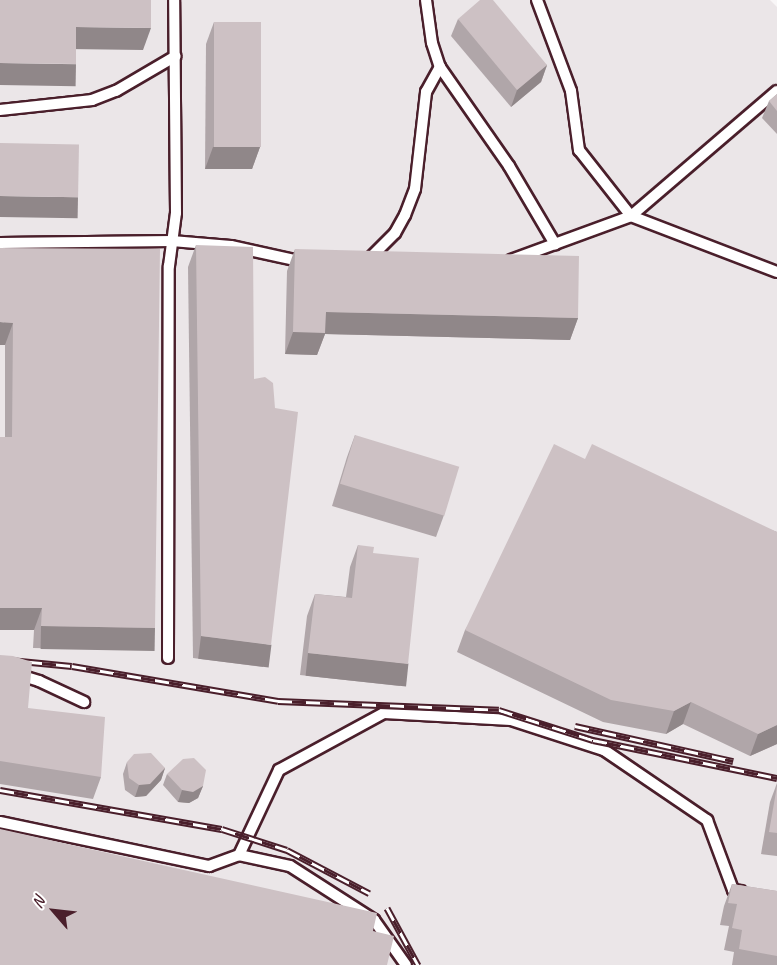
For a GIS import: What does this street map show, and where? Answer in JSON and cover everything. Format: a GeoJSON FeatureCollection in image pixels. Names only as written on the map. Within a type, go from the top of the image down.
{"type":"FeatureCollection","features":[{"type":"Feature","properties":{"kind":"lane"},"geometry":{"type":"LineString","coordinates":[[168,658],[169,266],[176,213],[174,0]]}},
{"type":"Feature","properties":{"kind":"lane"},"geometry":{"type":"LineString","coordinates":[[426,0],[432,43],[440,67],[509,166],[555,244]]}},
{"type":"Feature","properties":{"kind":"lane"},"geometry":{"type":"LineString","coordinates":[[537,0],[571,91],[579,150],[631,216],[777,272]]}},
{"type":"Feature","properties":{"kind":"lane"},"geometry":{"type":"LineString","coordinates":[[0,110],[54,107],[92,100],[116,91],[176,56]]}},
{"type":"Feature","properties":{"kind":"lane"},"geometry":{"type":"LineString","coordinates":[[386,265],[358,265],[395,233],[405,215],[415,189],[426,92],[440,67]]}},
{"type":"Feature","properties":{"kind":"lane"},"geometry":{"type":"LineString","coordinates":[[501,264],[631,216],[777,90]]}},
{"type":"Feature","properties":{"kind":"lane"},"geometry":{"type":"LineString","coordinates":[[0,243],[172,242],[231,246],[320,266]]}},
{"type":"Feature","properties":{"kind":"lane"},"geometry":{"type":"LineString","coordinates":[[0,669],[39,681],[84,702]]}},
{"type":"Feature","properties":{"kind":"lane"},"geometry":{"type":"LineString","coordinates":[[239,855],[279,771],[384,713],[511,720],[604,750],[706,820],[733,890],[755,894]]}},
{"type":"Feature","properties":{"kind":"lane"},"geometry":{"type":"LineString","coordinates":[[0,822],[209,866],[239,855],[290,866],[328,887],[374,920],[406,965]]}},
{"type":"Feature","properties":{"kind":"shaded area"},"geometry":{"type":"Polygon","coordinates":[[[0,0],[770,0],[777,7],[777,965],[0,965],[0,0]]]}},
{"type":"Feature","properties":{"kind":"building"},"geometry":{"type":"Polygon","coordinates":[[[0,0],[151,0],[151,28],[76,27],[76,64],[0,63],[0,0]]]}},
{"type":"Feature","properties":{"kind":"building"},"geometry":{"type":"Polygon","coordinates":[[[480,0],[493,0],[547,65],[517,90],[458,19],[480,0]]]}},
{"type":"Feature","properties":{"kind":"building"},"geometry":{"type":"Polygon","coordinates":[[[214,22],[261,22],[261,147],[214,147],[214,22]]]}},
{"type":"Feature","properties":{"kind":"building"},"geometry":{"type":"Polygon","coordinates":[[[777,94],[777,111],[769,101],[777,94]]]}},
{"type":"Feature","properties":{"kind":"building"},"geometry":{"type":"Polygon","coordinates":[[[0,143],[79,144],[78,197],[0,196],[0,143]]]}},
{"type":"Feature","properties":{"kind":"building"},"geometry":{"type":"Polygon","coordinates":[[[196,245],[253,247],[254,379],[265,377],[273,383],[275,408],[298,412],[271,645],[201,636],[196,245]]]}},
{"type":"Feature","properties":{"kind":"building"},"geometry":{"type":"Polygon","coordinates":[[[0,248],[160,249],[155,628],[41,626],[42,608],[0,608],[0,437],[12,437],[13,323],[0,322],[0,248]]]}},
{"type":"Feature","properties":{"kind":"building"},"geometry":{"type":"Polygon","coordinates":[[[295,249],[579,256],[578,318],[326,312],[325,333],[293,332],[295,249]]]}},
{"type":"Feature","properties":{"kind":"building"},"geometry":{"type":"Polygon","coordinates":[[[355,435],[459,467],[444,516],[340,484],[355,435]]]}},
{"type":"Feature","properties":{"kind":"building"},"geometry":{"type":"Polygon","coordinates":[[[554,444],[585,459],[592,444],[777,532],[777,725],[758,734],[691,702],[674,711],[611,700],[465,630],[554,444]]]}},
{"type":"Feature","properties":{"kind":"building"},"geometry":{"type":"Polygon","coordinates":[[[358,545],[374,547],[373,553],[419,558],[408,664],[308,653],[315,594],[352,598],[358,545]]]}},
{"type":"Feature","properties":{"kind":"building"},"geometry":{"type":"Polygon","coordinates":[[[0,655],[13,656],[32,662],[28,708],[105,717],[101,777],[0,761],[0,655]]]}},
{"type":"Feature","properties":{"kind":"building"},"geometry":{"type":"Polygon","coordinates":[[[151,753],[165,768],[150,784],[139,785],[129,778],[127,762],[134,754],[151,753]]]}},
{"type":"Feature","properties":{"kind":"building"},"geometry":{"type":"Polygon","coordinates":[[[194,758],[206,770],[203,786],[193,792],[182,790],[167,774],[183,759],[194,758]]]}},
{"type":"Feature","properties":{"kind":"building"},"geometry":{"type":"Polygon","coordinates":[[[777,786],[777,833],[769,832],[777,786]]]}},
{"type":"Feature","properties":{"kind":"building"},"geometry":{"type":"Polygon","coordinates":[[[0,829],[377,913],[373,931],[394,936],[387,965],[0,965],[0,829]]]}},
{"type":"Feature","properties":{"kind":"building"},"geometry":{"type":"Polygon","coordinates":[[[732,884],[777,891],[777,956],[739,949],[742,930],[732,928],[737,904],[728,903],[732,884]]]}},
{"type":"Feature","properties":{"kind":"railway"},"geometry":{"type":"LineString","coordinates":[[0,659],[72,666],[278,701],[499,710],[593,740],[777,778]]}},
{"type":"Feature","properties":{"kind":"railway"},"geometry":{"type":"LineString","coordinates":[[575,726],[733,761]]}},
{"type":"Feature","properties":{"kind":"railway"},"geometry":{"type":"LineString","coordinates":[[0,790],[222,829],[287,850],[369,893]]}},
{"type":"Feature","properties":{"kind":"railway"},"geometry":{"type":"LineString","coordinates":[[387,908],[418,965]]}}]}
